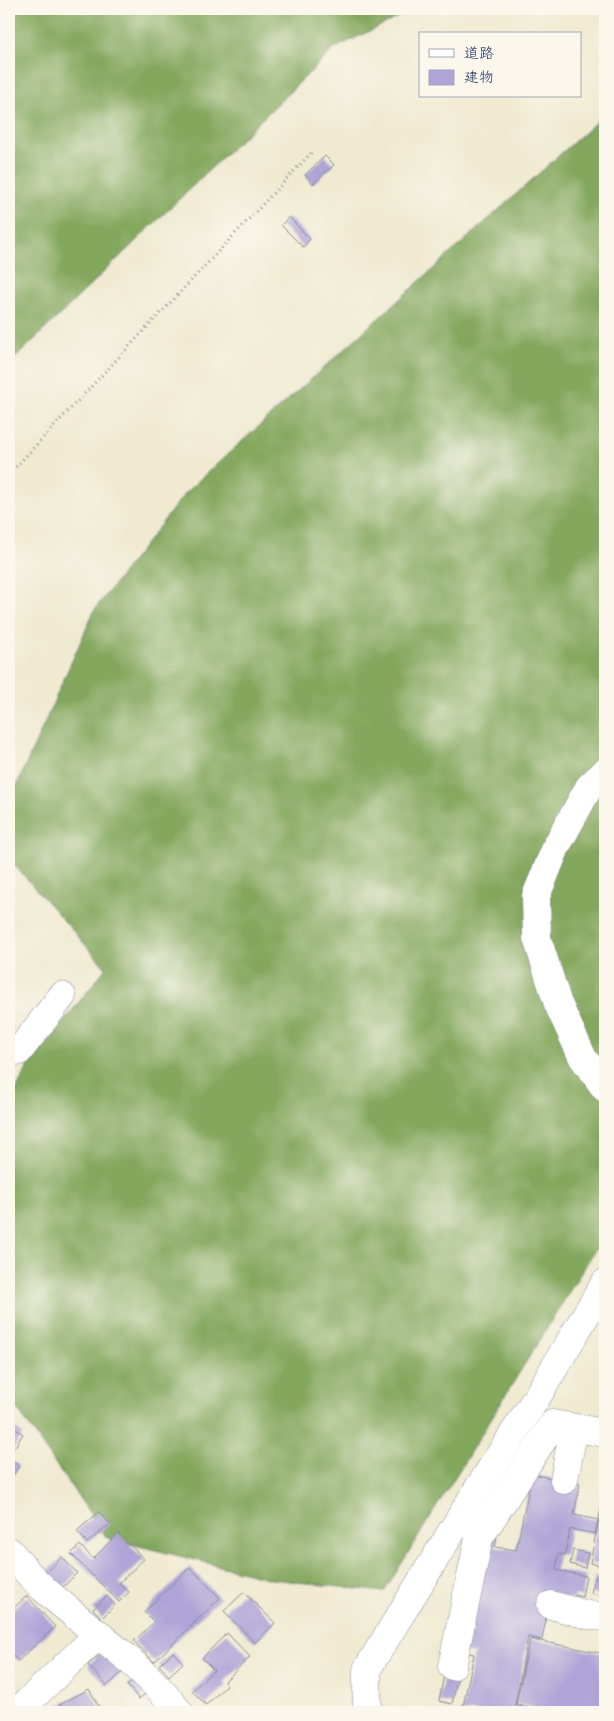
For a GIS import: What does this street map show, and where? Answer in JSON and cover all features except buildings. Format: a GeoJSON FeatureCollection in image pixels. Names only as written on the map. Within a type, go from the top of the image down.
{"type":"FeatureCollection","features":[{"type":"Feature","properties":{"kind":"street"},"geometry":{"type":"LineString","coordinates":[[605,772],[589,787],[556,847],[536,896],[536,938],[558,1004],[583,1058],[605,1088]]}},
{"type":"Feature","properties":{"kind":"street"},"geometry":{"type":"LineString","coordinates":[[12,1053],[62,996]]}},
{"type":"Feature","properties":{"kind":"street"},"geometry":{"type":"LineString","coordinates":[[367,1712],[368,1669],[476,1492],[535,1400],[605,1282]]}},
{"type":"Feature","properties":{"kind":"street"},"geometry":{"type":"LineString","coordinates":[[452,1666],[479,1538],[552,1424],[605,1433]]}},
{"type":"Feature","properties":{"kind":"street"},"geometry":{"type":"LineString","coordinates":[[564,1480],[574,1428]]}},
{"type":"Feature","properties":{"kind":"street"},"geometry":{"type":"LineString","coordinates":[[9,1551],[42,1587],[163,1692],[179,1712]]}},
{"type":"Feature","properties":{"kind":"street"},"geometry":{"type":"LineString","coordinates":[[551,1605],[588,1616],[605,1617]]}},
{"type":"Feature","properties":{"kind":"street"},"geometry":{"type":"LineString","coordinates":[[18,1712],[98,1634]]}},
{"type":"Feature","properties":{"kind":"path"},"geometry":{"type":"LineString","coordinates":[[9,474],[312,152]]}},
{"type":"Feature","properties":{"kind":"green space"},"geometry":{"type":"Polygon","coordinates":[[[9,9],[415,9],[335,48],[9,364],[9,9]]]}},
{"type":"Feature","properties":{"kind":"green space"},"geometry":{"type":"Polygon","coordinates":[[[605,114],[605,1242],[595,1250],[384,1592],[272,1579],[107,1538],[9,1397],[9,1104],[28,1067],[106,968],[9,859],[9,803],[95,609],[187,491],[605,114]]]}}]}
